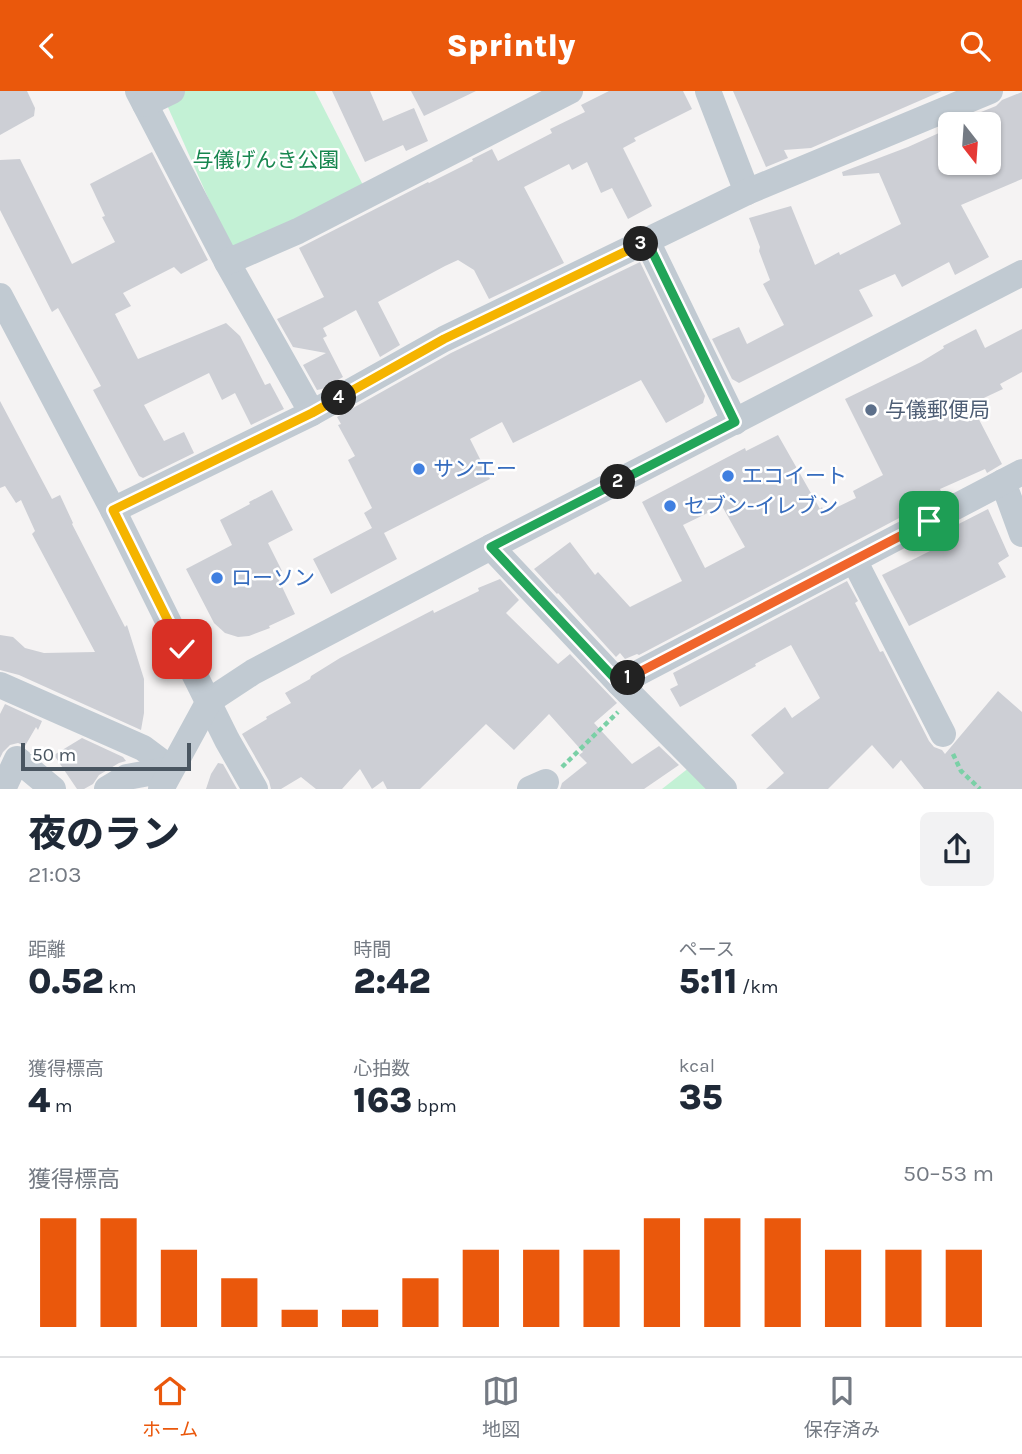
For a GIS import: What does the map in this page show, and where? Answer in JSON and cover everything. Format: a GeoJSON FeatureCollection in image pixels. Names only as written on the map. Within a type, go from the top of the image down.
{"type":"FeatureCollection","features":[{"type":"Feature","properties":{"kind":"street"},"geometry":{"type":"LineString","coordinates":[[172,91],[142,98],[227,262],[312,413]]}},
{"type":"Feature","properties":{"kind":"street"},"geometry":{"type":"LineString","coordinates":[[227,262],[298,231],[570,91]]}},
{"type":"Feature","properties":{"kind":"street"},"geometry":{"type":"LineString","coordinates":[[708,91],[747,192]]}},
{"type":"Feature","properties":{"kind":"street"},"geometry":{"type":"LineString","coordinates":[[113,510],[312,413],[444,339],[747,192],[990,91]]}},
{"type":"Feature","properties":{"kind":"street"},"geometry":{"type":"LineString","coordinates":[[647,241],[735,422]]}},
{"type":"Feature","properties":{"kind":"street"},"geometry":{"type":"LineString","coordinates":[[166,779],[209,701],[253,672],[1022,273]]}},
{"type":"Feature","properties":{"kind":"street"},"geometry":{"type":"LineString","coordinates":[[0,296],[113,510],[227,740],[255,789]]}},
{"type":"Feature","properties":{"kind":"street"},"geometry":{"type":"LineString","coordinates":[[626,690],[854,560],[1013,477],[1022,534]]}},
{"type":"Feature","properties":{"kind":"street"},"geometry":{"type":"LineString","coordinates":[[491,547],[724,789]]}},
{"type":"Feature","properties":{"kind":"street"},"geometry":{"type":"LineString","coordinates":[[854,560],[943,734]]}},
{"type":"Feature","properties":{"kind":"street"},"geometry":{"type":"LineString","coordinates":[[0,685],[143,748],[166,779]]}},
{"type":"Feature","properties":{"kind":"street"},"geometry":{"type":"LineString","coordinates":[[3,789],[17,759],[53,789]]}},
{"type":"Feature","properties":{"kind":"street"},"geometry":{"type":"LineString","coordinates":[[107,789],[127,776],[166,779]]}},
{"type":"Feature","properties":{"kind":"path"},"geometry":{"type":"LineString","coordinates":[[538,786],[626,690]]}},
{"type":"Feature","properties":{"kind":"path"},"geometry":{"type":"LineString","coordinates":[[943,734],[961,771],[980,789]]}},
{"type":"Feature","properties":{"kind":"green space","name":"与儀げんき公園"},"geometry":{"type":"Polygon","coordinates":[[[172,91],[315,91],[364,187],[232,252],[163,96],[172,91]]]}},
{"type":"Feature","properties":{"kind":"green space"},"geometry":{"type":"Polygon","coordinates":[[[690,767],[709,789],[662,789],[690,767]]]}},
{"type":"Feature","properties":{"kind":"building"},"geometry":{"type":"Polygon","coordinates":[[[0,91],[27,91],[35,108],[34,116],[0,135],[0,91]]]}},
{"type":"Feature","properties":{"kind":"building"},"geometry":{"type":"Polygon","coordinates":[[[332,91],[370,91],[383,121],[414,108],[428,141],[406,151],[403,145],[365,162],[332,91]]]}},
{"type":"Feature","properties":{"kind":"building"},"geometry":{"type":"Polygon","coordinates":[[[411,91],[476,91],[424,116],[411,91]]]}},
{"type":"Feature","properties":{"kind":"building"},"geometry":{"type":"Polygon","coordinates":[[[609,91],[683,91],[692,109],[634,138],[636,141],[623,148],[652,206],[628,219],[612,188],[601,193],[587,162],[572,170],[569,164],[524,187],[564,263],[489,299],[474,270],[458,260],[445,266],[378,302],[400,345],[380,357],[356,310],[323,328],[327,336],[323,338],[343,377],[317,390],[303,365],[326,353],[293,347],[277,319],[324,297],[299,248],[492,149],[498,161],[552,133],[550,129],[585,112],[581,105],[609,91]]]}},
{"type":"Feature","properties":{"kind":"building"},"geometry":{"type":"Polygon","coordinates":[[[733,91],[942,91],[811,148],[784,150],[788,158],[766,167],[733,91]]]}},
{"type":"Feature","properties":{"kind":"building"},"geometry":{"type":"Polygon","coordinates":[[[1022,92],[1022,179],[961,205],[989,257],[955,275],[949,262],[902,287],[895,274],[859,290],[873,316],[739,383],[732,379],[712,339],[739,327],[747,344],[784,325],[763,284],[770,280],[749,218],[791,206],[815,265],[839,252],[840,255],[901,224],[879,173],[843,176],[842,172],[938,133],[938,175],[1001,175],[1001,112],[981,112],[996,106],[1002,100],[1022,92]]]}},
{"type":"Feature","properties":{"kind":"building"},"geometry":{"type":"Polygon","coordinates":[[[152,152],[208,260],[181,274],[174,267],[123,293],[131,306],[115,314],[138,359],[226,323],[240,336],[265,385],[270,383],[284,409],[251,425],[235,393],[222,400],[209,373],[144,405],[164,441],[184,432],[194,453],[143,478],[139,476],[93,390],[101,386],[58,308],[52,312],[0,210],[0,160],[20,159],[72,264],[115,242],[90,184],[152,152]]]}},
{"type":"Feature","properties":{"kind":"building"},"geometry":{"type":"Polygon","coordinates":[[[640,262],[705,396],[703,403],[666,423],[641,380],[513,443],[502,422],[470,439],[490,479],[384,533],[397,559],[331,594],[313,559],[372,528],[364,513],[372,508],[348,460],[355,456],[338,425],[341,424],[337,417],[451,353],[640,262]]]}},
{"type":"Feature","properties":{"kind":"building"},"geometry":{"type":"Polygon","coordinates":[[[976,329],[985,348],[1022,329],[1022,372],[1000,384],[1003,389],[971,404],[1002,464],[987,473],[985,469],[940,489],[943,495],[639,655],[625,659],[620,653],[616,657],[534,569],[570,542],[595,575],[598,572],[630,607],[682,581],[642,502],[745,448],[746,451],[778,435],[820,509],[822,507],[825,513],[856,498],[853,491],[883,475],[845,399],[921,362],[944,348],[943,346],[976,329]],[[722,506],[683,525],[705,568],[745,547],[722,506]]]}},
{"type":"Feature","properties":{"kind":"building"},"geometry":{"type":"Polygon","coordinates":[[[0,401],[52,499],[60,495],[125,627],[127,625],[144,679],[141,730],[19,675],[0,670],[0,635],[13,637],[25,648],[44,653],[95,652],[32,534],[35,531],[21,500],[16,503],[5,486],[0,488],[0,401]]]}},
{"type":"Feature","properties":{"kind":"building"},"geometry":{"type":"Polygon","coordinates":[[[272,490],[293,530],[268,543],[282,571],[276,574],[295,614],[269,626],[270,628],[238,637],[225,633],[214,623],[186,569],[232,545],[220,520],[272,490]]]}},
{"type":"Feature","properties":{"kind":"building"},"geometry":{"type":"Polygon","coordinates":[[[988,509],[1009,556],[998,563],[1006,577],[909,626],[882,575],[940,546],[935,536],[988,509]]]}},
{"type":"Feature","properties":{"kind":"building"},"geometry":{"type":"Polygon","coordinates":[[[500,579],[519,600],[506,613],[558,664],[570,654],[617,703],[594,723],[632,764],[659,746],[679,765],[644,789],[560,789],[562,783],[587,763],[579,755],[583,752],[549,714],[514,750],[486,724],[420,789],[387,789],[383,781],[372,789],[360,769],[342,789],[316,789],[301,777],[281,789],[271,789],[242,734],[291,703],[285,693],[340,658],[500,579]]]}},
{"type":"Feature","properties":{"kind":"building"},"geometry":{"type":"Polygon","coordinates":[[[847,581],[880,652],[883,651],[934,747],[945,754],[998,691],[1022,712],[1022,789],[924,789],[901,760],[893,769],[872,745],[828,789],[766,789],[784,773],[751,735],[785,707],[792,718],[820,698],[791,645],[680,707],[670,689],[678,685],[673,673],[847,581]]]}},
{"type":"Feature","properties":{"kind":"building"},"geometry":{"type":"Polygon","coordinates":[[[5,704],[42,721],[25,746],[18,743],[10,745],[0,758],[0,714],[5,704]]]}},
{"type":"Feature","properties":{"kind":"building"},"geometry":{"type":"Polygon","coordinates":[[[82,738],[123,757],[126,761],[99,775],[93,784],[77,789],[54,755],[82,738]]]}},
{"type":"Feature","properties":{"kind":"building"},"geometry":{"type":"Polygon","coordinates":[[[218,763],[223,764],[237,789],[206,789],[218,763]]]}},
{"type":"Feature","properties":{"kind":"place","name":"与儀郵便局"},"geometry":{"type":"Point","coordinates":[871,410]}},
{"type":"Feature","properties":{"kind":"place","name":"サンエー"},"geometry":{"type":"Point","coordinates":[419,469]}},
{"type":"Feature","properties":{"kind":"place","name":"エコイート"},"geometry":{"type":"Point","coordinates":[728,476]}},
{"type":"Feature","properties":{"kind":"place","name":"セブン-イレブン"},"geometry":{"type":"Point","coordinates":[670,506]}},
{"type":"Feature","properties":{"kind":"place","name":"ローソン"},"geometry":{"type":"Point","coordinates":[217,578]}},
{"type":"Feature","properties":{"kind":"route"},"geometry":{"type":"LineString","coordinates":[[182,649],[113,510],[312,413],[444,339],[647,241],[735,422],[491,547],[619,683],[929,521]]}}]}
